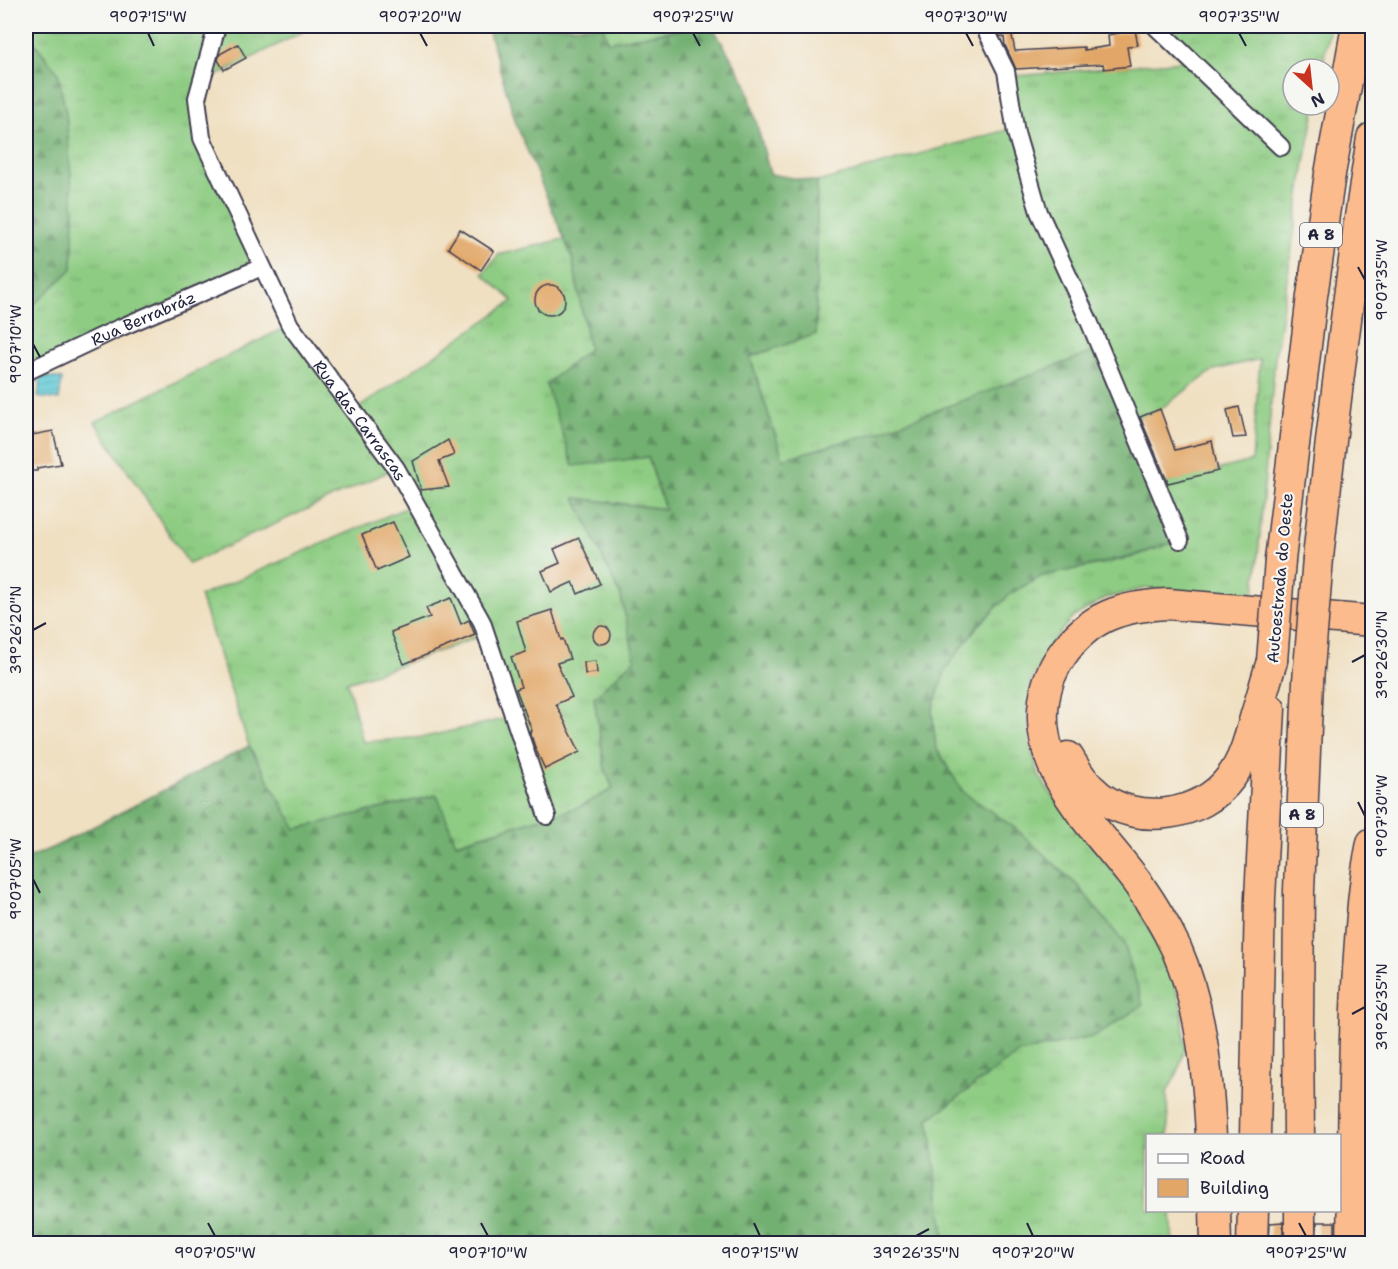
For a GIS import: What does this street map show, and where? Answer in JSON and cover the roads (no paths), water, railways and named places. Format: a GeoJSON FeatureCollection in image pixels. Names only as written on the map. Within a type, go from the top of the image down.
{"type":"FeatureCollection","features":[{"type":"Feature","properties":{"kind":"highway","name":"Autoestrada do Oeste"},"geometry":{"type":"LineString","coordinates":[[1255,1134],[1260,898],[1272,661],[1281,560],[1312,296],[1330,174],[1358,26]]}},
{"type":"Feature","properties":{"kind":"highway","name":"A 8"},"geometry":{"type":"LineString","coordinates":[[1299,1134],[1299,890],[1308,681],[1329,451],[1372,138]]}},
{"type":"Feature","properties":{"kind":"highway"},"geometry":{"type":"LineString","coordinates":[[1211,1134],[1207,1081],[1198,1020],[1185,972],[1165,927],[1140,887],[1060,781],[1045,744],[1042,725],[1045,691],[1057,662],[1068,645],[1083,630],[1120,610],[1168,604],[1372,621]]}},
{"type":"Feature","properties":{"kind":"highway"},"geometry":{"type":"LineString","coordinates":[[1272,661],[1241,761],[1230,779],[1218,791],[1186,810],[1159,813],[1131,811],[1115,806],[1088,786],[1067,756],[1061,734],[1059,713],[1067,678],[1086,651],[1114,630],[1132,624],[1170,619],[1372,635]]}},
{"type":"Feature","properties":{"kind":"highway"},"geometry":{"type":"LineString","coordinates":[[1352,1244],[1354,1033],[1362,907],[1372,843]]}},
{"type":"Feature","properties":{"kind":"highway"},"geometry":{"type":"LineString","coordinates":[[1215,1212],[1216,1244]]}},
{"type":"Feature","properties":{"kind":"highway"},"geometry":{"type":"LineString","coordinates":[[1252,1244],[1253,1212]]}},
{"type":"Feature","properties":{"kind":"highway"},"geometry":{"type":"LineString","coordinates":[[1299,1212],[1300,1244]]}},
{"type":"Feature","properties":{"kind":"street","name":"Rua das Carrascas"},"geometry":{"type":"LineString","coordinates":[[217,26],[197,98],[202,138],[290,325],[396,468],[482,622],[547,816]]}},
{"type":"Feature","properties":{"kind":"street"},"geometry":{"type":"LineString","coordinates":[[984,26],[1006,71],[1016,133],[1039,212],[1089,321],[1180,540]]}},
{"type":"Feature","properties":{"kind":"street"},"geometry":{"type":"LineString","coordinates":[[1155,26],[1281,147]]}},
{"type":"Feature","properties":{"kind":"street","name":"Rua Berrabráz"},"geometry":{"type":"LineString","coordinates":[[26,372],[262,267]]}},
{"type":"Feature","properties":{"kind":"water"},"geometry":{"type":"Polygon","coordinates":[[[41,376],[62,379],[59,400],[38,397],[41,376]]]}}]}
